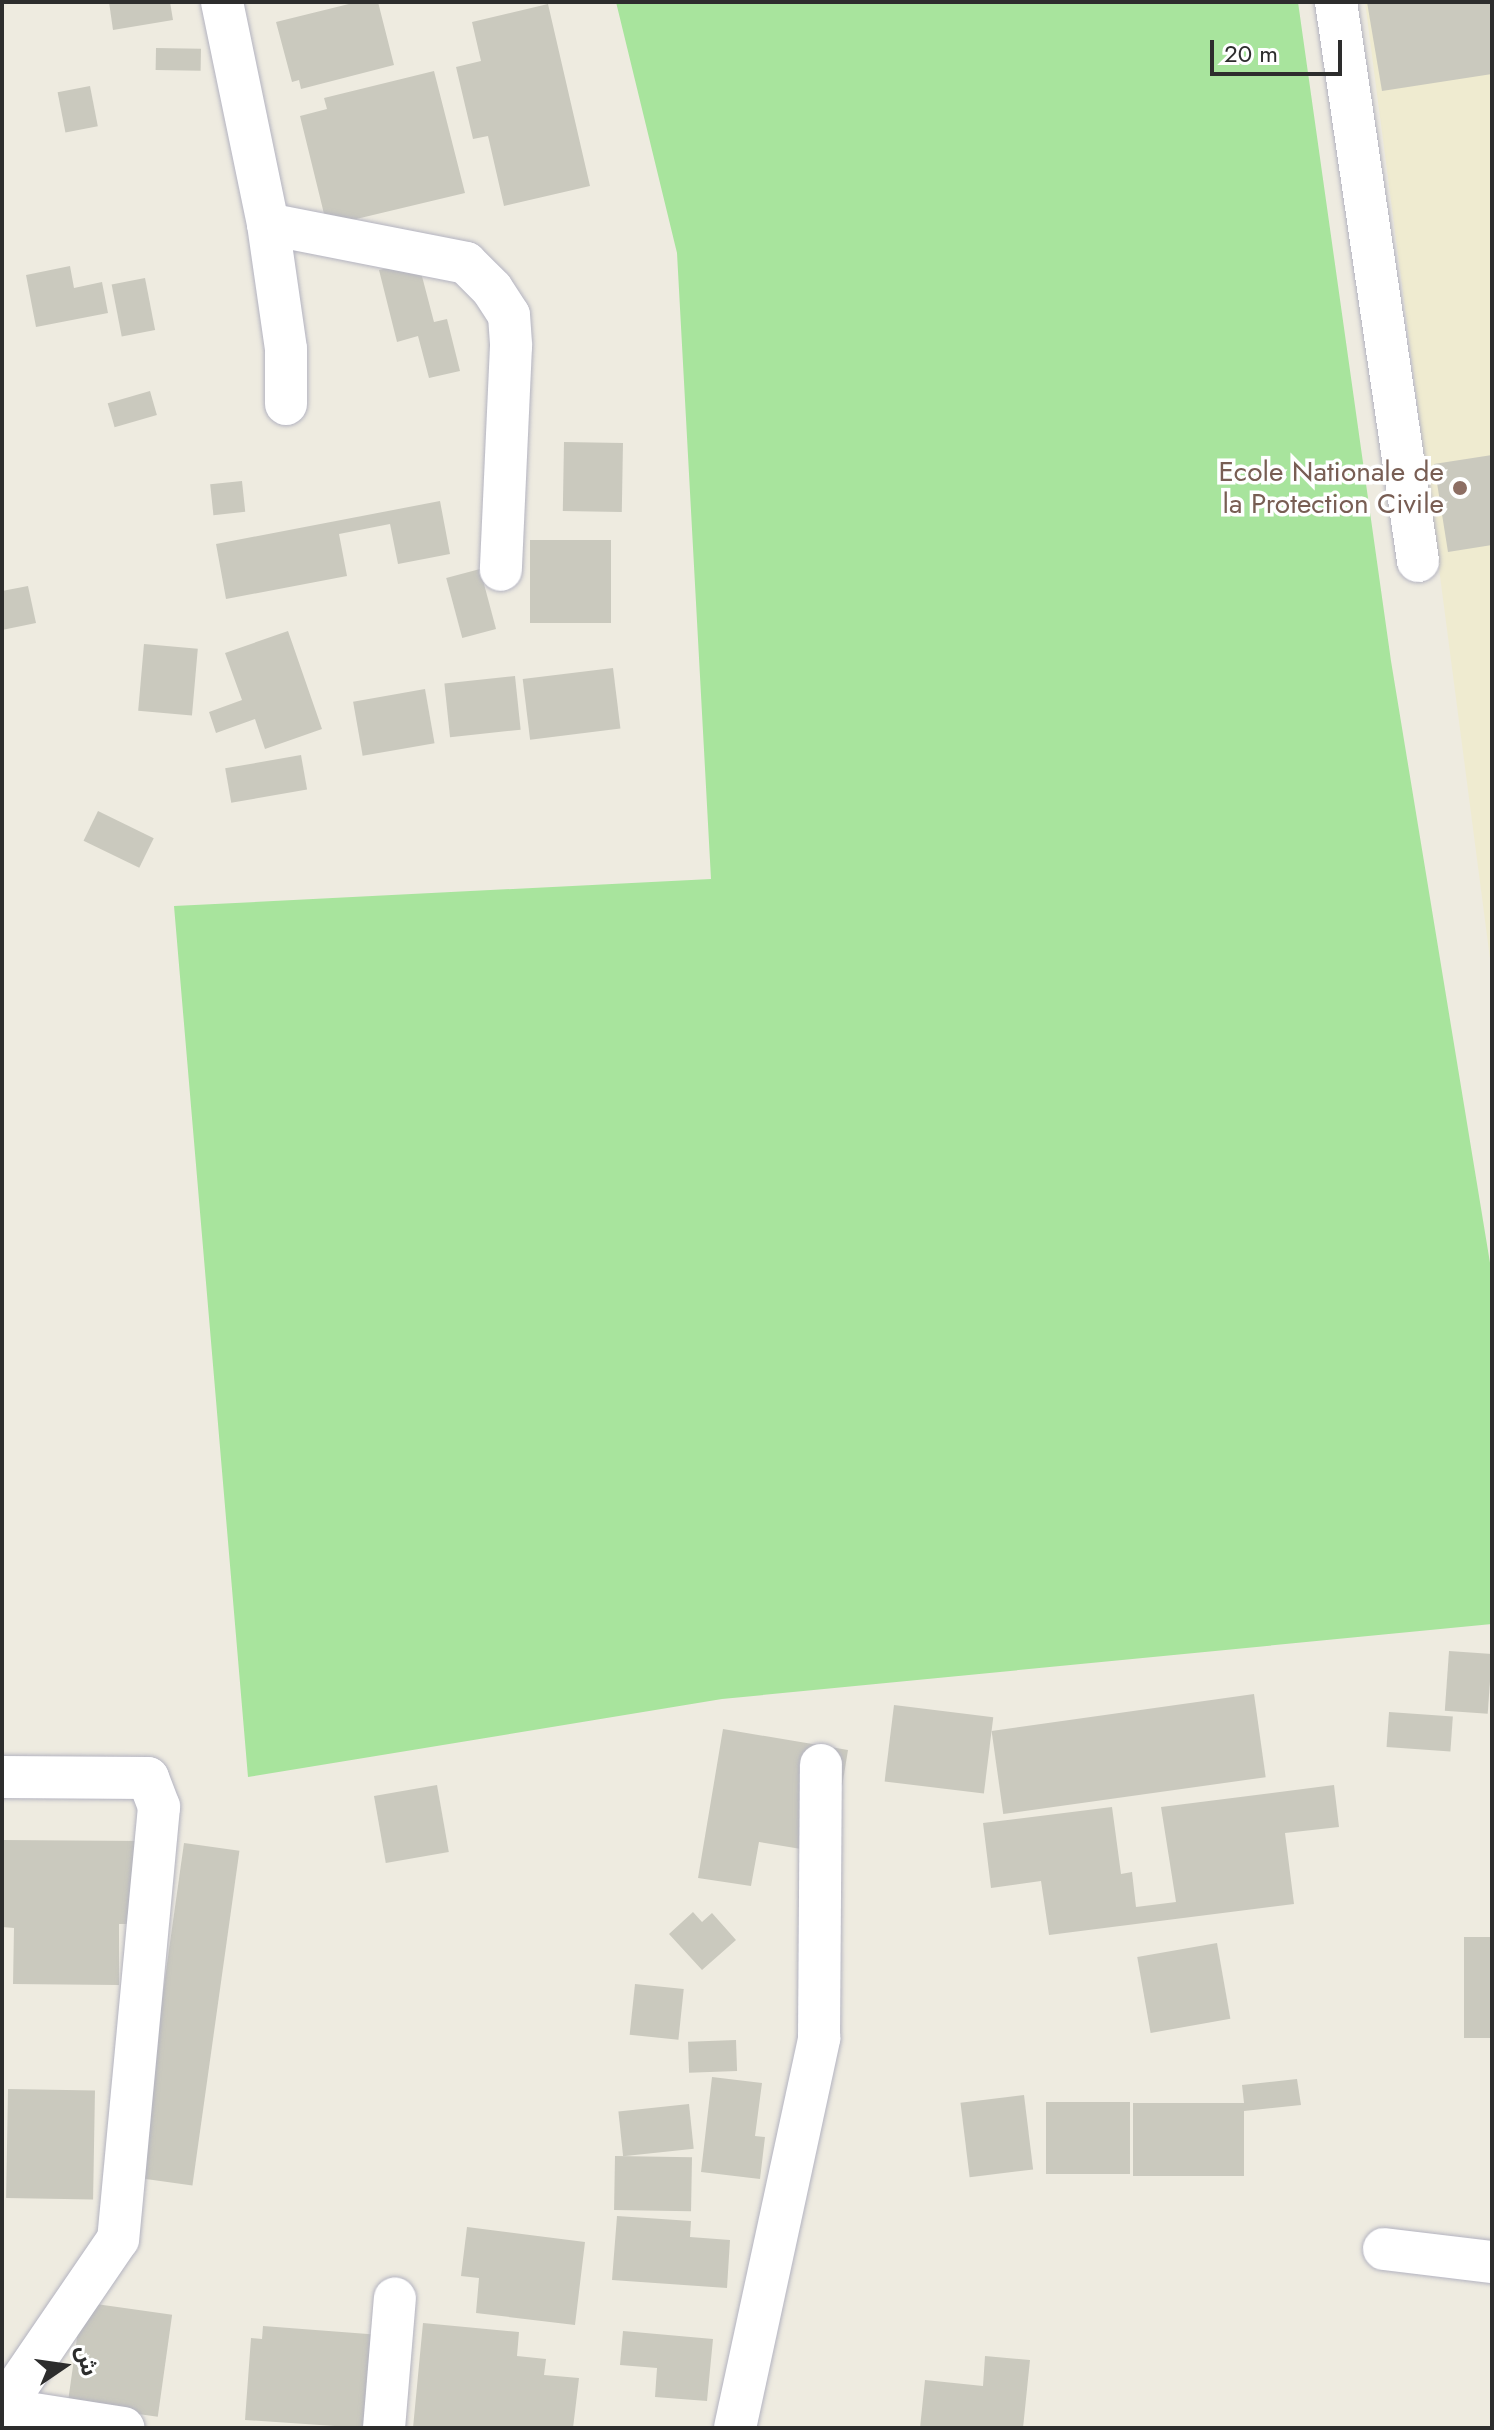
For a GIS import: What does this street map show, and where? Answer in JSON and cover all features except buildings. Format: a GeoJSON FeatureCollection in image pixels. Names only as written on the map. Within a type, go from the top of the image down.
{"type":"FeatureCollection","features":[{"type":"Feature","properties":{"kind":"street"},"geometry":{"type":"LineString","coordinates":[[222,2],[268,224],[286,349],[286,404]]}},
{"type":"Feature","properties":{"kind":"street"},"geometry":{"type":"LineString","coordinates":[[1336,2],[1418,561]]}},
{"type":"Feature","properties":{"kind":"street"},"geometry":{"type":"LineString","coordinates":[[268,224],[466,263],[492,289],[509,315],[511,346],[501,570]]}},
{"type":"Feature","properties":{"kind":"street"},"geometry":{"type":"LineString","coordinates":[[735,2428],[819,2038],[821,1765]]}},
{"type":"Feature","properties":{"kind":"street"},"geometry":{"type":"LineString","coordinates":[[2,1777],[148,1778],[159,1807],[118,2239],[2,2409],[124,2428]]}},
{"type":"Feature","properties":{"kind":"street"},"geometry":{"type":"LineString","coordinates":[[1384,2249],[1492,2262]]}},
{"type":"Feature","properties":{"kind":"street"},"geometry":{"type":"LineString","coordinates":[[384,2428],[395,2298]]}},
{"type":"Feature","properties":{"kind":"shaded area","name":"Ecole Nationale de la Protection Civile"},"geometry":{"type":"Polygon","coordinates":[[[1365,2],[1492,2],[1492,974],[1365,2]]]}},
{"type":"Feature","properties":{"kind":"green space"},"geometry":{"type":"Polygon","coordinates":[[[616,2],[1298,2],[1391,661],[1492,1275],[1492,1624],[722,1699],[248,1777],[174,906],[711,879],[677,253],[616,2]]]}},
{"type":"Feature","properties":{"kind":"place","name":"Ecole Nationale de la Protection Civile"},"geometry":{"type":"Point","coordinates":[1460,488]}}]}
